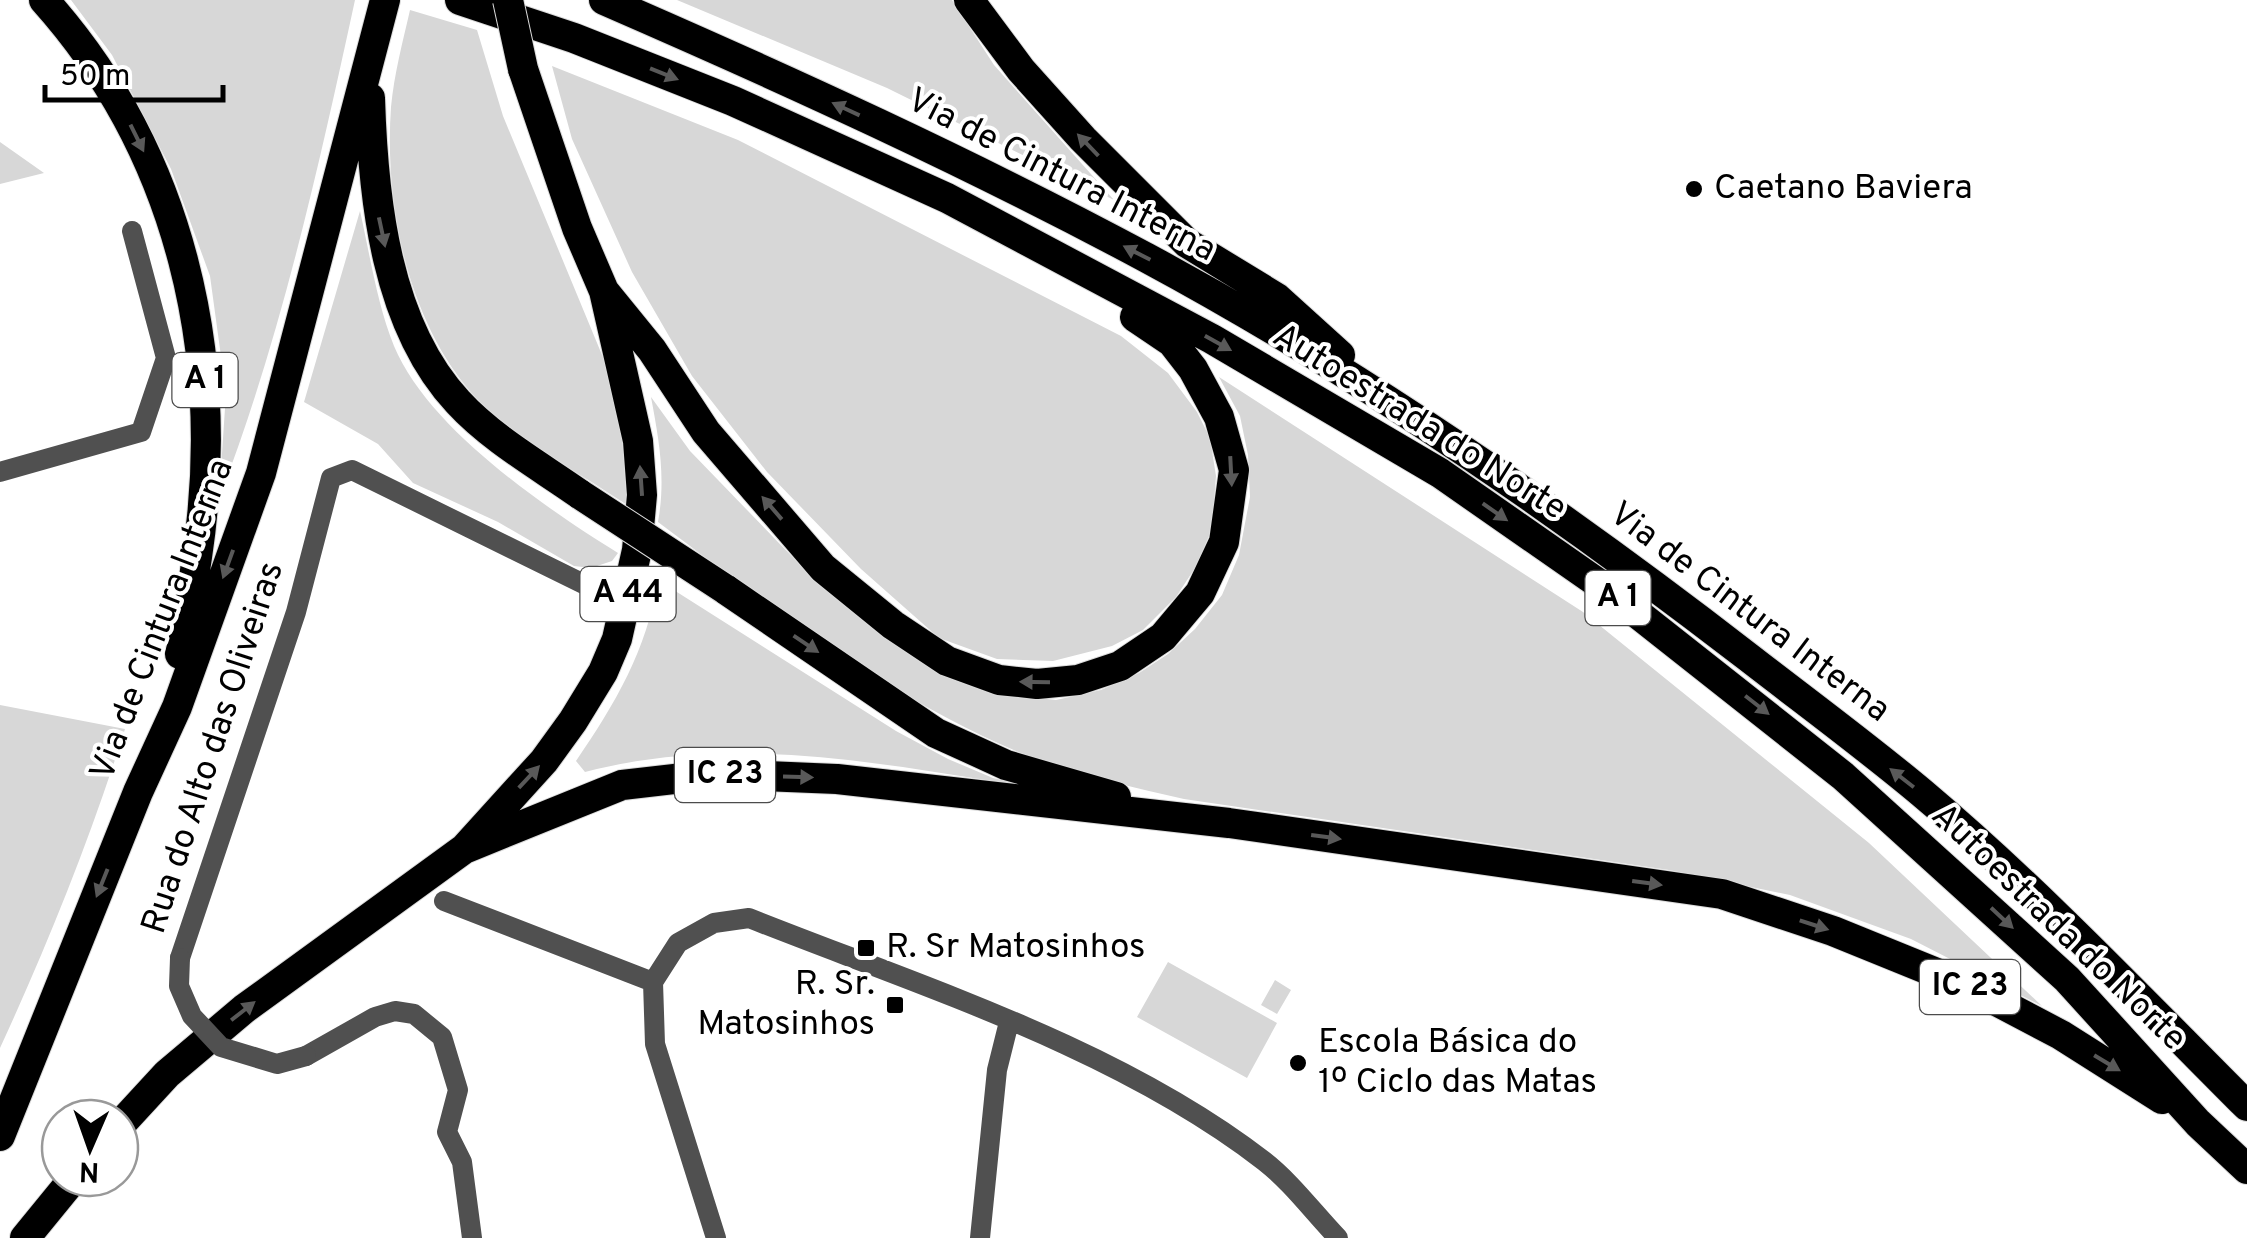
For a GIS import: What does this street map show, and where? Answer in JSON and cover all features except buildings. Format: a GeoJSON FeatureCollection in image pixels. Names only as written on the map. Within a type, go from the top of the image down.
{"type":"FeatureCollection","features":[{"type":"Feature","properties":{"kind":"highway","name":"A 1"},"geometry":{"type":"LineString","coordinates":[[44,0],[86,51],[114,94],[158,184],[188,279],[205,376],[204,506],[184,639],[138,792]]}},
{"type":"Feature","properties":{"kind":"highway","name":"Via de Cintura Interna"},"geometry":{"type":"LineString","coordinates":[[0,1136],[138,792],[177,707],[262,472],[385,0]]}},
{"type":"Feature","properties":{"kind":"highway","name":"Autoestrada do Norte"},"geometry":{"type":"LineString","coordinates":[[460,0],[574,38],[733,101],[947,198],[1212,339],[1440,473],[1605,588],[1764,710],[1920,843],[2067,980],[2198,1123]]}},
{"type":"Feature","properties":{"kind":"highway","name":"A 44"},"geometry":{"type":"LineString","coordinates":[[140,1103],[167,1074],[244,1009],[464,849],[544,761],[573,721],[603,672],[624,610],[638,550],[642,495],[629,390],[604,292],[576,228],[524,69],[508,0]]}},
{"type":"Feature","properties":{"kind":"highway","name":"Via de Cintura Interna"},"geometry":{"type":"LineString","coordinates":[[604,0],[954,160],[1149,259],[1402,410],[1628,564],[1920,792],[1976,841],[2247,1106]]}},
{"type":"Feature","properties":{"kind":"highway"},"geometry":{"type":"LineString","coordinates":[[969,0],[1020,70],[1082,139],[1187,244],[1276,298],[1402,410]]}},
{"type":"Feature","properties":{"kind":"highway"},"geometry":{"type":"LineString","coordinates":[[373,46],[373,170],[380,228],[399,296],[425,357],[458,403],[580,495],[936,733],[1006,766],[1229,823]]}},
{"type":"Feature","properties":{"kind":"highway","name":"A 1"},"geometry":{"type":"LineString","coordinates":[[604,292],[652,350],[706,432],[797,538],[823,568],[892,626],[947,661],[999,680],[1037,684],[1078,680],[1120,666],[1163,637],[1200,593],[1224,542],[1234,470],[1219,417],[1172,342],[947,198]]}},
{"type":"Feature","properties":{"kind":"highway","name":"IC 23"},"geometry":{"type":"LineString","coordinates":[[464,849],[622,785],[717,774],[837,779],[1229,823],[1722,894],[1833,931],[1966,984],[2061,1035],[2198,1123]]}},
{"type":"Feature","properties":{"kind":"highway","name":"A 1"},"geometry":{"type":"LineString","coordinates":[[2198,1123],[2247,1169]]}},
{"type":"Feature","properties":{"kind":"highway"},"geometry":{"type":"LineString","coordinates":[[25,1238],[58,1198]]}},
{"type":"Feature","properties":{"kind":"street"},"geometry":{"type":"LineString","coordinates":[[0,472],[141,432],[166,358],[132,231]]}},
{"type":"Feature","properties":{"kind":"street","name":"Rua do Alto das Oliveiras"},"geometry":{"type":"LineString","coordinates":[[472,1238],[462,1162],[446,1132],[458,1090],[442,1037],[414,1014],[394,1012],[375,1017],[306,1056],[277,1064],[221,1046],[192,1016],[179,986],[180,958],[296,612],[331,478],[352,470],[604,594]]}},
{"type":"Feature","properties":{"kind":"street"},"geometry":{"type":"LineString","coordinates":[[444,901],[653,982]]}},
{"type":"Feature","properties":{"kind":"street"},"geometry":{"type":"LineString","coordinates":[[716,1238],[655,1044],[653,982],[678,944],[714,923],[749,918],[1009,1022],[1151,1086],[1266,1162],[1336,1238]]}},
{"type":"Feature","properties":{"kind":"street"},"geometry":{"type":"LineString","coordinates":[[980,1238],[998,1070],[1009,1022]]}},
{"type":"Feature","properties":{"kind":"shaded area"},"geometry":{"type":"Polygon","coordinates":[[[71,0],[355,0],[279,315],[219,499],[226,393],[210,276],[171,169],[112,55],[71,0]]]}},
{"type":"Feature","properties":{"kind":"shaded area"},"geometry":{"type":"Polygon","coordinates":[[[677,0],[952,0],[994,65],[1114,200],[887,88],[677,0]]]}},
{"type":"Feature","properties":{"kind":"shaded area"},"geometry":{"type":"Polygon","coordinates":[[[410,10],[477,30],[503,116],[607,367],[621,422],[627,505],[492,414],[454,370],[418,301],[397,223],[390,145],[392,95],[410,10]]]}},
{"type":"Feature","properties":{"kind":"shaded area"},"geometry":{"type":"Polygon","coordinates":[[[552,66],[738,140],[1121,336],[1168,373],[1197,412],[1210,438],[1216,476],[1209,536],[1176,597],[1143,630],[1112,646],[1053,661],[997,659],[939,638],[861,569],[767,472],[692,376],[632,272],[572,139],[552,66]]]}},
{"type":"Feature","properties":{"kind":"shaded area"},"geometry":{"type":"Polygon","coordinates":[[[0,142],[44,173],[0,184],[0,142]]]}},
{"type":"Feature","properties":{"kind":"shaded area"},"geometry":{"type":"Polygon","coordinates":[[[360,211],[383,313],[410,377],[460,435],[491,463],[618,553],[612,561],[591,568],[574,566],[498,522],[413,483],[378,444],[304,402],[360,211]]]}},
{"type":"Feature","properties":{"kind":"shaded area"},"geometry":{"type":"Polygon","coordinates":[[[1219,377],[1583,612],[1869,843],[2042,1006],[1911,939],[1790,895],[1669,870],[1184,799],[1036,759],[968,729],[875,676],[786,617],[658,522],[661,474],[651,397],[690,451],[806,571],[1008,695],[1056,700],[1101,690],[1139,673],[1195,629],[1222,595],[1239,555],[1250,497],[1248,455],[1240,416],[1219,377]]]}},
{"type":"Feature","properties":{"kind":"shaded area"},"geometry":{"type":"Polygon","coordinates":[[[658,580],[896,731],[993,778],[1047,790],[874,763],[759,754],[643,760],[585,772],[576,761],[604,719],[638,653],[658,580]]]}},
{"type":"Feature","properties":{"kind":"shaded area"},"geometry":{"type":"Polygon","coordinates":[[[0,705],[125,729],[67,891],[0,1048],[0,705]]]}},
{"type":"Feature","properties":{"kind":"shaded area"},"geometry":{"type":"Polygon","coordinates":[[[1168,962],[1277,1023],[1247,1078],[1137,1017],[1168,962]]]}},
{"type":"Feature","properties":{"kind":"shaded area"},"geometry":{"type":"Polygon","coordinates":[[[1275,980],[1291,990],[1277,1014],[1261,1005],[1275,980]]]}},
{"type":"Feature","properties":{"kind":"place","name":"Caetano Baviera"},"geometry":{"type":"Point","coordinates":[1694,189]}},
{"type":"Feature","properties":{"kind":"place","name":"R. Sr Matosinhos"},"geometry":{"type":"Point","coordinates":[866,948]}},
{"type":"Feature","properties":{"kind":"place","name":"R. Sr. Matosinhos"},"geometry":{"type":"Point","coordinates":[895,1005]}},
{"type":"Feature","properties":{"kind":"place","name":"Escola Básica do 1º Ciclo das Matas"},"geometry":{"type":"Point","coordinates":[1298,1063]}}]}
